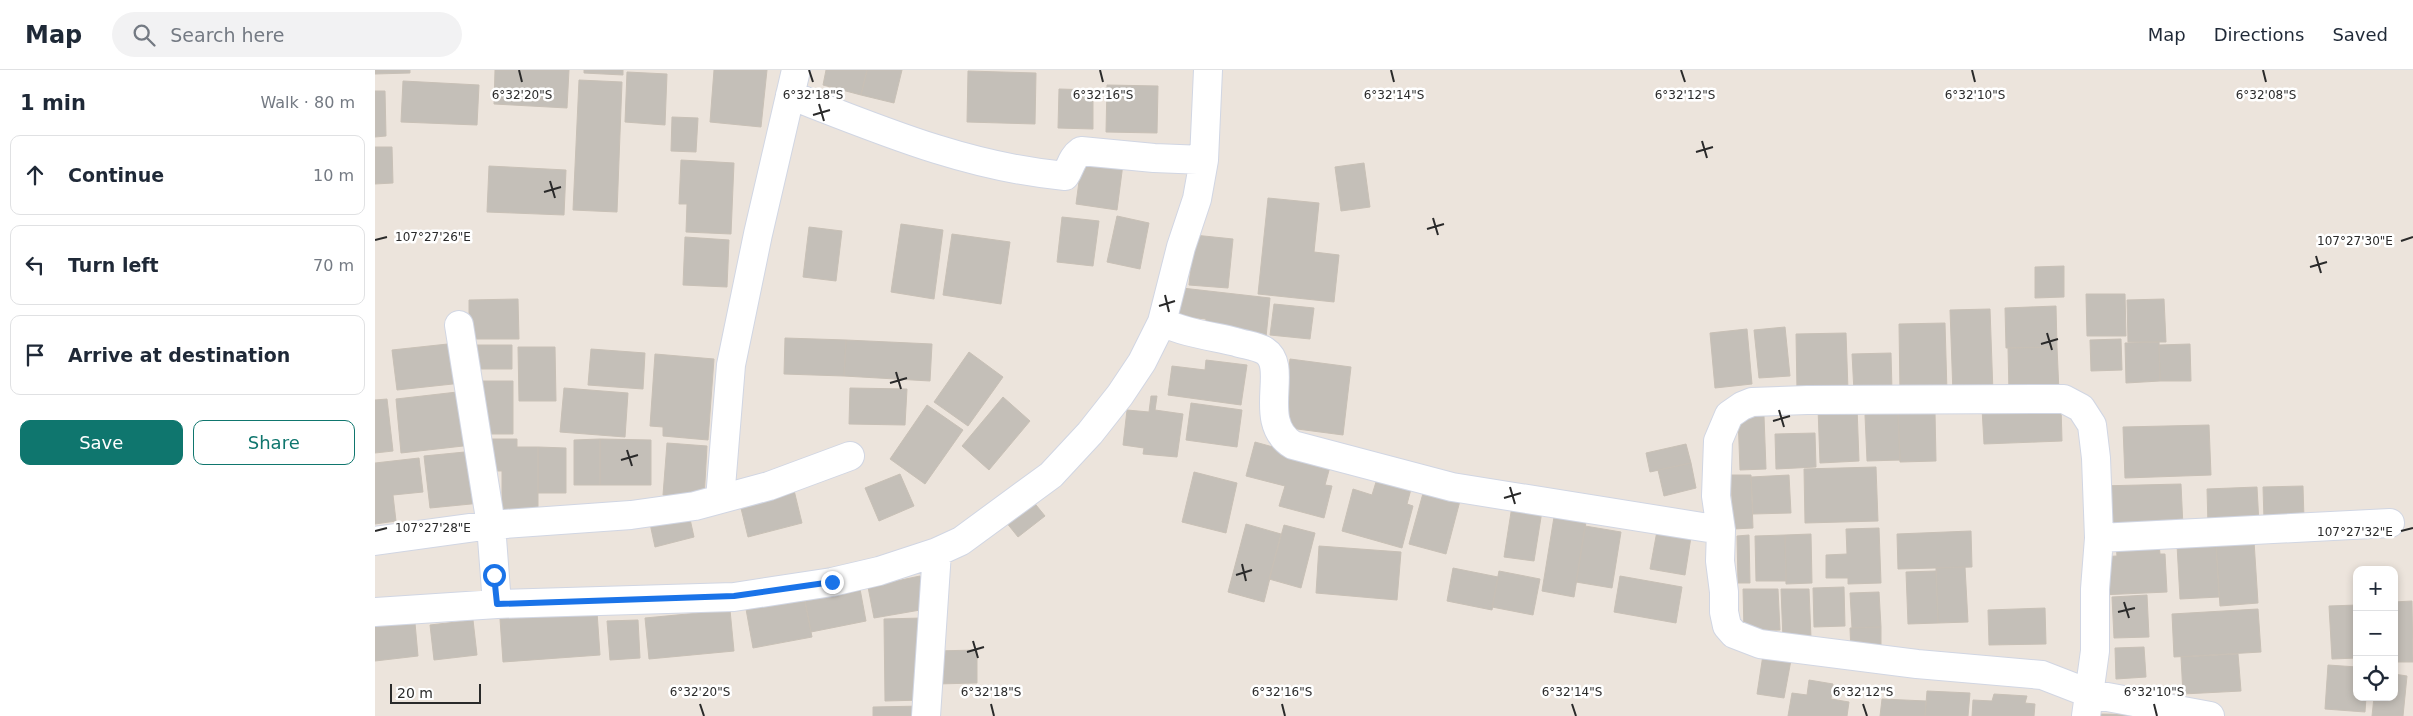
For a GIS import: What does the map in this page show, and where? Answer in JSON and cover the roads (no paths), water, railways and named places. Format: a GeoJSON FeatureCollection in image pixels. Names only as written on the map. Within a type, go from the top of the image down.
{"type":"FeatureCollection","features":[{"type":"Feature","properties":{"kind":"street"},"geometry":{"type":"LineString","coordinates":[[375,612],[497,604],[734,596],[832,582],[879,571],[937,552],[961,541],[1051,476],[1090,433],[1120,395],[1142,362],[1162,322],[1181,247],[1197,199],[1195,160],[1209,70]]}},
{"type":"Feature","properties":{"kind":"street"},"geometry":{"type":"LineString","coordinates":[[720,499],[731,365],[793,82],[877,129],[963,159],[1031,173],[1065,176],[1070,169],[1073,156],[1081,151],[1195,160]]}},
{"type":"Feature","properties":{"kind":"street"},"geometry":{"type":"LineString","coordinates":[[1162,322],[1177,329],[1252,346],[1265,352],[1274,366],[1275,420],[1278,432],[1284,440],[1293,445],[1452,487],[1577,509],[1721,530]]}},
{"type":"Feature","properties":{"kind":"street"},"geometry":{"type":"LineString","coordinates":[[459,325],[492,531],[497,604]]}},
{"type":"Feature","properties":{"kind":"street"},"geometry":{"type":"LineString","coordinates":[[2089,705],[2095,651],[2095,589],[2099,538],[2096,458],[2092,425],[2081,408],[2064,399],[1807,400],[1752,402],[1729,415],[1719,441],[1716,496],[1721,530],[1720,561],[1725,592],[1724,612],[1727,626],[1733,634],[1761,644],[1917,664],[2042,675],[2089,705],[2211,716]]}},
{"type":"Feature","properties":{"kind":"street"},"geometry":{"type":"LineString","coordinates":[[375,541],[492,531],[695,506],[769,486],[851,456]]}},
{"type":"Feature","properties":{"kind":"street"},"geometry":{"type":"LineString","coordinates":[[2099,538],[2390,523]]}},
{"type":"Feature","properties":{"kind":"street"},"geometry":{"type":"LineString","coordinates":[[926,716],[937,552]]}}]}
